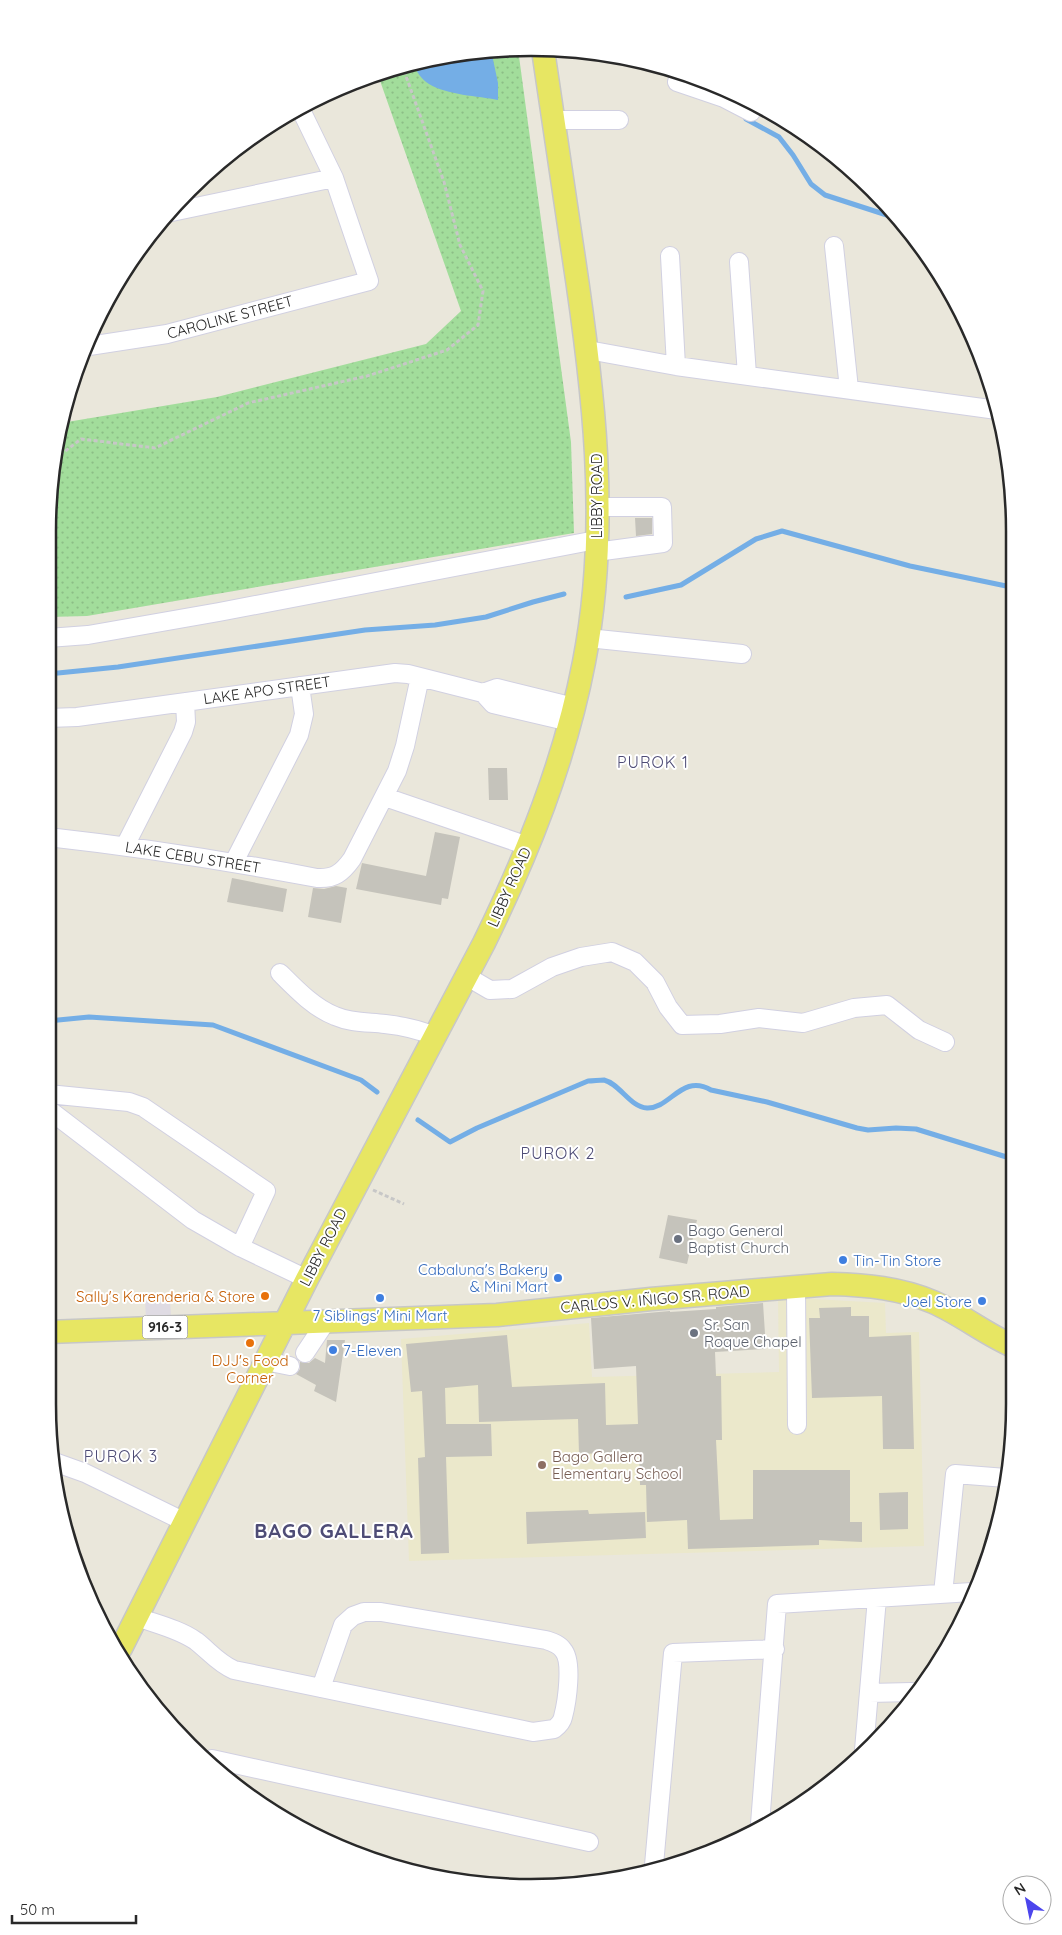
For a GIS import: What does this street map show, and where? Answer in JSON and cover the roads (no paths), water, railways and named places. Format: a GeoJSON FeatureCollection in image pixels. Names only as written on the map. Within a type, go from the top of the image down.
{"type":"FeatureCollection","features":[{"type":"Feature","properties":{"kind":"main road","name":"LIBBY ROAD"},"geometry":{"type":"LineString","coordinates":[[122,1645],[283,1324],[507,895],[528,846],[552,781],[572,715],[588,638],[596,546],[597,457],[588,350],[544,56]]}},
{"type":"Feature","properties":{"kind":"main road","name":"CARLOS V. IÑIGO SR. ROAD"},"geometry":{"type":"LineString","coordinates":[[283,1324],[497,1315],[651,1299],[832,1284],[860,1285],[907,1292],[934,1302],[1006,1342]]}},
{"type":"Feature","properties":{"kind":"main road","name":"916-3"},"geometry":{"type":"LineString","coordinates":[[56,1332],[283,1324]]}},
{"type":"Feature","properties":{"kind":"street"},"geometry":{"type":"LineString","coordinates":[[678,79],[677,82],[724,98],[751,112]]}},
{"type":"Feature","properties":{"kind":"street"},"geometry":{"type":"LineString","coordinates":[[181,210],[334,178],[304,115]]}},
{"type":"Feature","properties":{"kind":"street"},"geometry":{"type":"LineString","coordinates":[[553,120],[619,120]]}},
{"type":"Feature","properties":{"kind":"street","name":"CAROLINE STREET"},"geometry":{"type":"LineString","coordinates":[[94,345],[167,334],[369,281],[334,178]]}},
{"type":"Feature","properties":{"kind":"street"},"geometry":{"type":"LineString","coordinates":[[834,246],[849,390]]}},
{"type":"Feature","properties":{"kind":"street"},"geometry":{"type":"LineString","coordinates":[[670,256],[676,366]]}},
{"type":"Feature","properties":{"kind":"street"},"geometry":{"type":"LineString","coordinates":[[739,262],[747,376]]}},
{"type":"Feature","properties":{"kind":"street"},"geometry":{"type":"LineString","coordinates":[[588,350],[676,366],[990,409]]}},
{"type":"Feature","properties":{"kind":"street"},"geometry":{"type":"LineString","coordinates":[[56,638],[88,636],[596,546],[663,543],[662,507],[597,507]]}},
{"type":"Feature","properties":{"kind":"street"},"geometry":{"type":"LineString","coordinates":[[588,638],[742,654]]}},
{"type":"Feature","properties":{"kind":"street","name":"LAKE APO STREET"},"geometry":{"type":"LineString","coordinates":[[56,718],[77,717],[395,673],[420,677],[483,693],[492,704],[572,715]]}},
{"type":"Feature","properties":{"kind":"street"},"geometry":{"type":"LineString","coordinates":[[420,677],[405,746],[385,797],[528,846]]}},
{"type":"Feature","properties":{"kind":"street"},"geometry":{"type":"LineString","coordinates":[[234,862],[299,735],[304,714],[300,686]]}},
{"type":"Feature","properties":{"kind":"street"},"geometry":{"type":"LineString","coordinates":[[125,846],[183,732],[186,722],[185,702]]}},
{"type":"Feature","properties":{"kind":"street","name":"LAKE CEBU STREET"},"geometry":{"type":"LineString","coordinates":[[56,838],[125,846],[234,862],[317,878],[329,878],[338,875],[352,859],[385,797]]}},
{"type":"Feature","properties":{"kind":"street"},"geometry":{"type":"LineString","coordinates":[[466,976],[490,990],[512,989],[552,968],[581,957],[612,952],[635,962],[655,982],[668,1007],[682,1024],[720,1024],[759,1018],[803,1023],[854,1008],[887,1005],[919,1030],[945,1042]]}},
{"type":"Feature","properties":{"kind":"street"},"geometry":{"type":"LineString","coordinates":[[280,973],[299,992],[320,1008],[335,1016],[353,1021],[405,1026],[434,1036]]}},
{"type":"Feature","properties":{"kind":"street"},"geometry":{"type":"LineString","coordinates":[[56,1095],[129,1102],[142,1107],[266,1191],[240,1247]]}},
{"type":"Feature","properties":{"kind":"street"},"geometry":{"type":"LineString","coordinates":[[56,1115],[193,1220],[240,1247],[307,1278]]}},
{"type":"Feature","properties":{"kind":"street"},"geometry":{"type":"LineString","coordinates":[[796,1286],[797,1425]]}},
{"type":"Feature","properties":{"kind":"street"},"geometry":{"type":"LineString","coordinates":[[305,1354],[325,1323]]}},
{"type":"Feature","properties":{"kind":"street"},"geometry":{"type":"LineString","coordinates":[[265,1361],[290,1366]]}},
{"type":"Feature","properties":{"kind":"street"},"geometry":{"type":"LineString","coordinates":[[60,1464],[85,1473],[184,1522]]}},
{"type":"Feature","properties":{"kind":"street"},"geometry":{"type":"LineString","coordinates":[[943,1594],[955,1474],[1000,1478]]}},
{"type":"Feature","properties":{"kind":"street"},"geometry":{"type":"LineString","coordinates":[[760,1819],[777,1604],[967,1592]]}},
{"type":"Feature","properties":{"kind":"street"},"geometry":{"type":"LineString","coordinates":[[865,1742],[877,1598]]}},
{"type":"Feature","properties":{"kind":"street"},"geometry":{"type":"LineString","coordinates":[[137,1617],[186,1636],[224,1666],[234,1670],[533,1732],[554,1729],[563,1718],[569,1671],[568,1658],[556,1644],[546,1640],[381,1612],[364,1612],[353,1616],[343,1625],[321,1688]]}},
{"type":"Feature","properties":{"kind":"street"},"geometry":{"type":"LineString","coordinates":[[654,1863],[673,1653],[775,1649]]}},
{"type":"Feature","properties":{"kind":"street"},"geometry":{"type":"LineString","coordinates":[[869,1693],[909,1692]]}},
{"type":"Feature","properties":{"kind":"street"},"geometry":{"type":"LineString","coordinates":[[217,1760],[589,1842]]}},
{"type":"Feature","properties":{"kind":"water"},"geometry":{"type":"Polygon","coordinates":[[[493,58],[498,83],[498,100],[453,93],[436,88],[416,70],[438,65],[493,58]]]}},
{"type":"Feature","properties":{"kind":"waterway"},"geometry":{"type":"LineString","coordinates":[[746,119],[779,137],[811,184],[825,195],[885,214]]}},
{"type":"Feature","properties":{"kind":"waterway"},"geometry":{"type":"LineString","coordinates":[[626,597],[681,585],[756,539],[782,531],[910,566],[1006,586]]}},
{"type":"Feature","properties":{"kind":"waterway"},"geometry":{"type":"LineString","coordinates":[[56,673],[118,667],[365,630],[435,625],[486,617],[564,594]]}},
{"type":"Feature","properties":{"kind":"waterway"},"geometry":{"type":"LineString","coordinates":[[56,1020],[89,1017],[213,1025],[361,1080],[377,1092]]}},
{"type":"Feature","properties":{"kind":"waterway"},"geometry":{"type":"LineString","coordinates":[[418,1120],[450,1142],[477,1128],[588,1081],[604,1080],[610,1082],[635,1104],[647,1108],[663,1103],[684,1088],[701,1086],[711,1090],[767,1102],[857,1128],[868,1130],[916,1129],[1006,1157]]}},
{"type":"Feature","properties":{"kind":"place","name":"Bago General Baptist Church"},"geometry":{"type":"Point","coordinates":[678,1239]}},
{"type":"Feature","properties":{"kind":"place","name":"Tin-Tin Store"},"geometry":{"type":"Point","coordinates":[843,1260]}},
{"type":"Feature","properties":{"kind":"place","name":"Cabaluna's Bakery & Mini Mart"},"geometry":{"type":"Point","coordinates":[558,1278]}},
{"type":"Feature","properties":{"kind":"place","name":"Sally's Karenderia & Store"},"geometry":{"type":"Point","coordinates":[265,1296]}},
{"type":"Feature","properties":{"kind":"place","name":"7 Siblings' Mini Mart"},"geometry":{"type":"Point","coordinates":[380,1298]}},
{"type":"Feature","properties":{"kind":"place","name":"Joel Store"},"geometry":{"type":"Point","coordinates":[982,1301]}},
{"type":"Feature","properties":{"kind":"place","name":"Sr. San Roque Chapel"},"geometry":{"type":"Point","coordinates":[694,1333]}},
{"type":"Feature","properties":{"kind":"place","name":"DJJ's Food Corner"},"geometry":{"type":"Point","coordinates":[250,1343]}},
{"type":"Feature","properties":{"kind":"place","name":"7-Eleven"},"geometry":{"type":"Point","coordinates":[333,1350]}},
{"type":"Feature","properties":{"kind":"place","name":"Bago Gallera Elementary School"},"geometry":{"type":"Point","coordinates":[542,1465]}},
{"type":"Feature","properties":{"kind":"district","name":"PUROK 1"},"geometry":{"type":"Point","coordinates":[653,762]}},
{"type":"Feature","properties":{"kind":"district","name":"PUROK 2"},"geometry":{"type":"Point","coordinates":[558,1153]}},
{"type":"Feature","properties":{"kind":"district","name":"PUROK 3"},"geometry":{"type":"Point","coordinates":[121,1456]}},
{"type":"Feature","properties":{"kind":"district","name":"BAGO GALLERA"},"geometry":{"type":"Point","coordinates":[334,1530]}}]}
